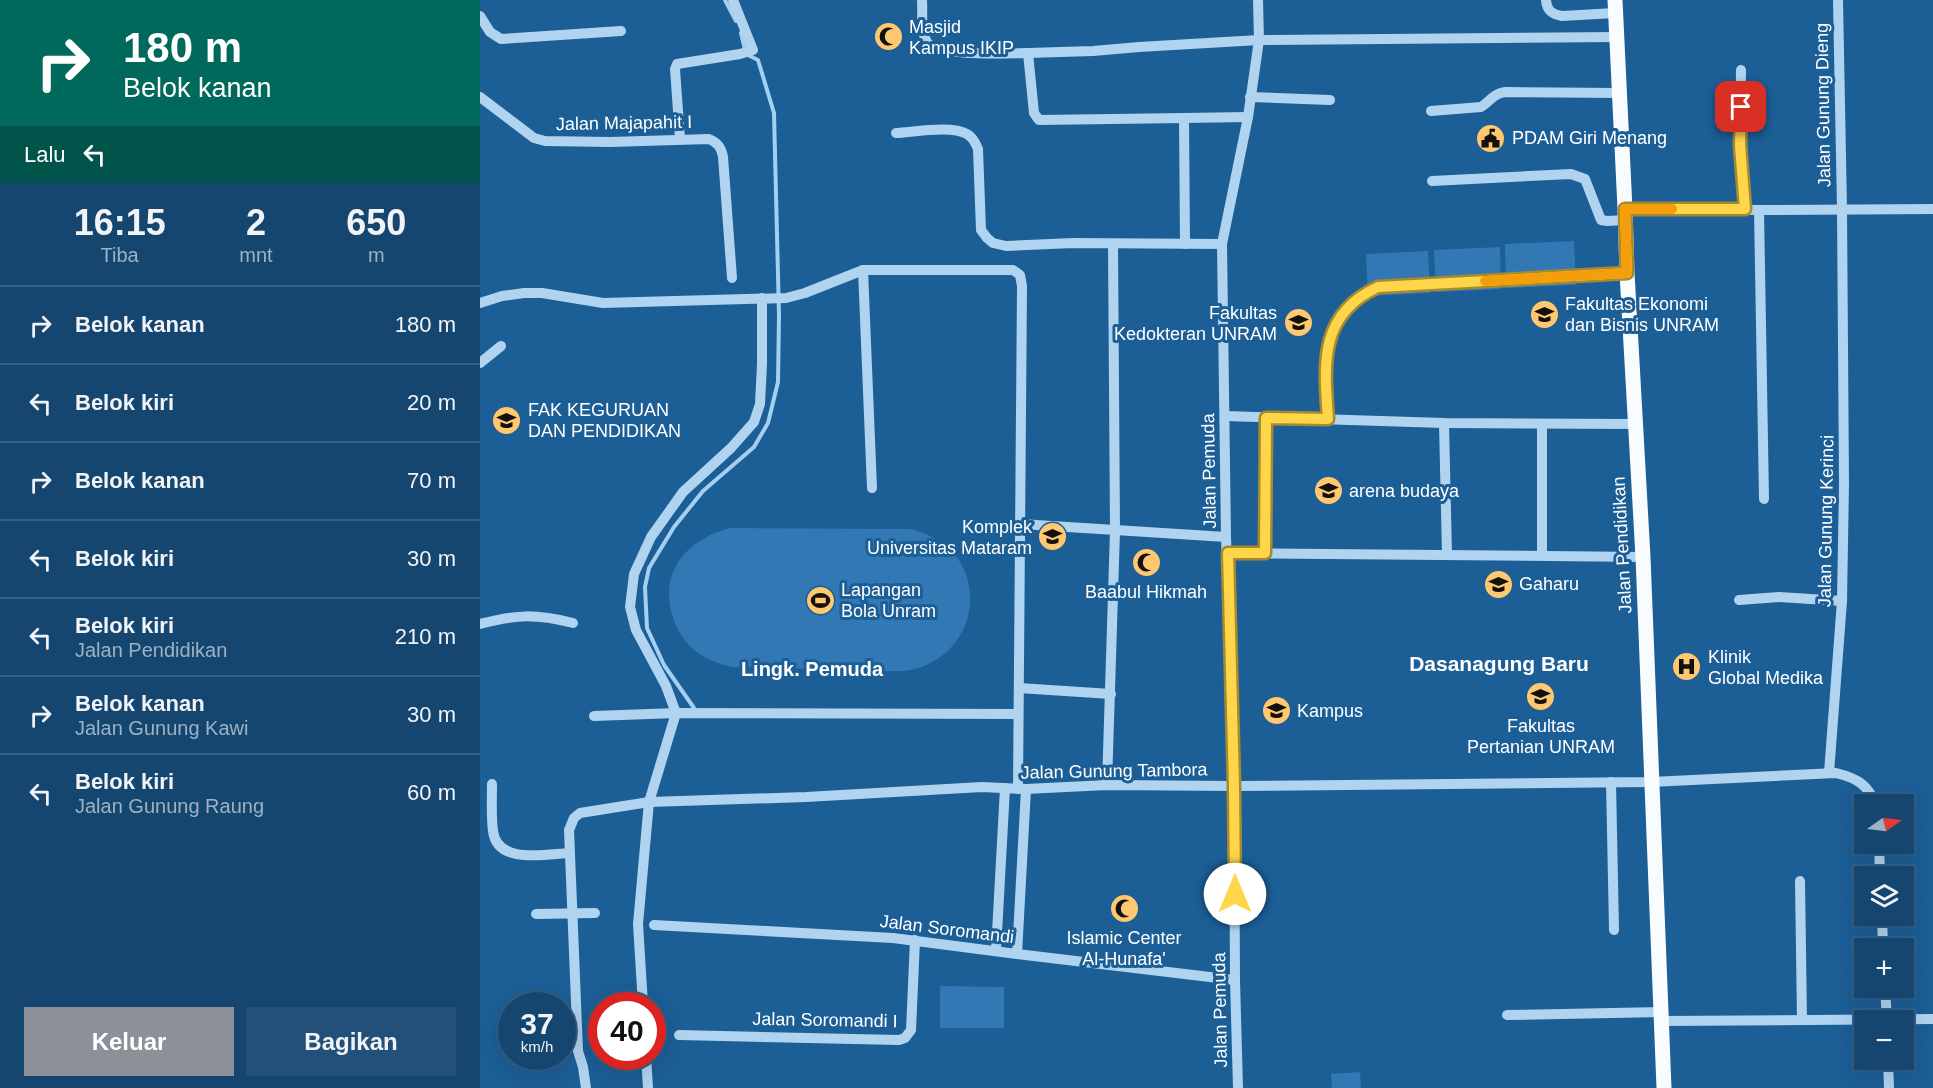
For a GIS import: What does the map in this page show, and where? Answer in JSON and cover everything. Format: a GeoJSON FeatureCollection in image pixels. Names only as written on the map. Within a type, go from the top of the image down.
{"type":"FeatureCollection","features":[{"type":"Feature","properties":{"kind":"main road","name":"Jalan Pendidikan"},"geometry":{"type":"LineString","coordinates":[[1615,7],[1642,557],[1664,1088]]}},
{"type":"Feature","properties":{"kind":"street"},"geometry":{"type":"LineString","coordinates":[[680,139],[675,66],[753,50],[733,0]]}},
{"type":"Feature","properties":{"kind":"street"},"geometry":{"type":"LineString","coordinates":[[922,0],[927,42],[932,47],[944,51],[968,53],[1093,51],[1259,40],[1616,37]]}},
{"type":"Feature","properties":{"kind":"street","name":"Jalan Pemuda"},"geometry":{"type":"LineString","coordinates":[[1238,1088],[1234,786],[1226,537],[1221,244],[1248,117],[1259,40],[1258,0]]}},
{"type":"Feature","properties":{"kind":"street"},"geometry":{"type":"LineString","coordinates":[[1546,0],[1554,15],[1562,16],[1615,7]]}},
{"type":"Feature","properties":{"kind":"street","name":"Jalan Gunung Dieng"},"geometry":{"type":"LineString","coordinates":[[1838,0],[1842,209]]}},
{"type":"Feature","properties":{"kind":"street"},"geometry":{"type":"LineString","coordinates":[[480,16],[490,32],[501,39],[621,31]]}},
{"type":"Feature","properties":{"kind":"street"},"geometry":{"type":"LineString","coordinates":[[1028,53],[1034,114],[1039,120],[1248,117]]}},
{"type":"Feature","properties":{"kind":"street"},"geometry":{"type":"LineString","coordinates":[[1741,70],[1740,145],[1745,209]]}},
{"type":"Feature","properties":{"kind":"street"},"geometry":{"type":"LineString","coordinates":[[1431,111],[1481,107],[1492,97],[1505,93],[1619,93]]}},
{"type":"Feature","properties":{"kind":"street","name":"Jalan Majapahit I"},"geometry":{"type":"LineString","coordinates":[[480,97],[534,138],[545,141],[709,139],[717,143],[723,157],[732,278]]}},
{"type":"Feature","properties":{"kind":"street"},"geometry":{"type":"LineString","coordinates":[[1251,97],[1330,100]]}},
{"type":"Feature","properties":{"kind":"street"},"geometry":{"type":"LineString","coordinates":[[1184,118],[1185,244]]}},
{"type":"Feature","properties":{"kind":"street"},"geometry":{"type":"LineString","coordinates":[[896,133],[955,130],[968,134],[974,140],[978,149],[981,230],[993,243],[1006,246],[1073,243],[1221,244]]}},
{"type":"Feature","properties":{"kind":"street"},"geometry":{"type":"LineString","coordinates":[[1432,181],[1571,174],[1585,179],[1601,220],[1607,222],[1626,215],[1745,209],[1933,209]]}},
{"type":"Feature","properties":{"kind":"street","name":"Jalan Gunung Kerinci"},"geometry":{"type":"LineString","coordinates":[[1829,773],[1842,601],[1844,484],[1842,209]]}},
{"type":"Feature","properties":{"kind":"street"},"geometry":{"type":"LineString","coordinates":[[1759,210],[1764,499]]}},
{"type":"Feature","properties":{"kind":"street"},"geometry":{"type":"LineString","coordinates":[[1107,785],[1115,531],[1113,244]]}},
{"type":"Feature","properties":{"kind":"street"},"geometry":{"type":"LineString","coordinates":[[863,270],[872,488]]}},
{"type":"Feature","properties":{"kind":"street"},"geometry":{"type":"LineString","coordinates":[[480,303],[501,296],[524,293],[542,293],[603,303],[786,298],[863,270],[1013,270],[1020,275],[1022,286],[1018,714],[1022,789],[1017,954]]}},
{"type":"Feature","properties":{"kind":"street"},"geometry":{"type":"LineString","coordinates":[[1328,419],[1326,370],[1329,339],[1345,312],[1369,291],[1378,287],[1627,273]]}},
{"type":"Feature","properties":{"kind":"street"},"geometry":{"type":"LineString","coordinates":[[642,992],[638,924],[649,802],[676,713],[666,686],[636,630],[630,607],[634,574],[651,537],[683,492],[731,448],[754,422],[760,404],[767,298]]}},
{"type":"Feature","properties":{"kind":"street"},"geometry":{"type":"LineString","coordinates":[[480,363],[501,346]]}},
{"type":"Feature","properties":{"kind":"street"},"geometry":{"type":"LineString","coordinates":[[1225,416],[1444,423],[1635,424]]}},
{"type":"Feature","properties":{"kind":"street"},"geometry":{"type":"LineString","coordinates":[[1265,553],[1266,418]]}},
{"type":"Feature","properties":{"kind":"street"},"geometry":{"type":"LineString","coordinates":[[1444,423],[1447,555]]}},
{"type":"Feature","properties":{"kind":"street"},"geometry":{"type":"LineString","coordinates":[[1542,424],[1542,555]]}},
{"type":"Feature","properties":{"kind":"street"},"geometry":{"type":"LineString","coordinates":[[1020,524],[1226,537]]}},
{"type":"Feature","properties":{"kind":"street"},"geometry":{"type":"LineString","coordinates":[[1228,553],[1642,557]]}},
{"type":"Feature","properties":{"kind":"street"},"geometry":{"type":"LineString","coordinates":[[1739,600],[1779,597],[1842,601]]}},
{"type":"Feature","properties":{"kind":"street"},"geometry":{"type":"LineString","coordinates":[[480,624],[507,617],[544,616],[573,623]]}},
{"type":"Feature","properties":{"kind":"street"},"geometry":{"type":"LineString","coordinates":[[1019,688],[1111,694]]}},
{"type":"Feature","properties":{"kind":"street"},"geometry":{"type":"LineString","coordinates":[[594,716],[676,713],[1018,714]]}},
{"type":"Feature","properties":{"kind":"street"},"geometry":{"type":"LineString","coordinates":[[1829,773],[1836,772],[1861,782],[1870,794]]}},
{"type":"Feature","properties":{"kind":"street","name":"Jalan Gunung Tambora"},"geometry":{"type":"LineString","coordinates":[[586,1088],[578,1051],[569,830],[574,818],[580,813],[649,802],[806,797],[982,786],[1022,789],[1107,785],[1651,782],[1829,773]]}},
{"type":"Feature","properties":{"kind":"street"},"geometry":{"type":"LineString","coordinates":[[1611,782],[1614,930]]}},
{"type":"Feature","properties":{"kind":"street"},"geometry":{"type":"LineString","coordinates":[[492,784],[493,834],[499,846],[508,853],[526,856],[570,853]]}},
{"type":"Feature","properties":{"kind":"street"},"geometry":{"type":"LineString","coordinates":[[996,951],[1005,788]]}},
{"type":"Feature","properties":{"kind":"street"},"geometry":{"type":"LineString","coordinates":[[1800,881],[1802,1020]]}},
{"type":"Feature","properties":{"kind":"street"},"geometry":{"type":"LineString","coordinates":[[536,914],[595,913]]}},
{"type":"Feature","properties":{"kind":"street","name":"Jalan Soromandi"},"geometry":{"type":"LineString","coordinates":[[654,925],[776,930],[915,940],[1235,980]]}},
{"type":"Feature","properties":{"kind":"street","name":"Jalan Soromandi I"},"geometry":{"type":"LineString","coordinates":[[679,1035],[903,1039],[911,1030],[915,940]]}},
{"type":"Feature","properties":{"kind":"street"},"geometry":{"type":"LineString","coordinates":[[1508,1015],[1854,1020]]}},
{"type":"Feature","properties":{"kind":"street"},"geometry":{"type":"LineString","coordinates":[[1914,1019],[1933,1019]]}},
{"type":"Feature","properties":{"kind":"street"},"geometry":{"type":"LineString","coordinates":[[646,1070],[648,1088]]}},
{"type":"Feature","properties":{"kind":"street"},"geometry":{"type":"LineString","coordinates":[[1888,1070],[1889,1088]]}},
{"type":"Feature","properties":{"kind":"shaded area"},"geometry":{"type":"Polygon","coordinates":[[[1574,241],[1576,285],[1506,288],[1505,244],[1574,241]]]}},
{"type":"Feature","properties":{"kind":"shaded area"},"geometry":{"type":"Polygon","coordinates":[[[1500,247],[1501,289],[1436,292],[1434,250],[1500,247]]]}},
{"type":"Feature","properties":{"kind":"shaded area"},"geometry":{"type":"Polygon","coordinates":[[[1428,251],[1430,293],[1368,296],[1366,254],[1428,251]]]}},
{"type":"Feature","properties":{"kind":"shaded area","name":"Lapangan Bola Unram"},"geometry":{"type":"Polygon","coordinates":[[[730,528],[911,529],[931,536],[954,554],[965,571],[970,597],[965,625],[959,638],[950,649],[926,665],[911,670],[732,667],[713,661],[697,652],[684,639],[674,621],[669,588],[672,574],[688,550],[700,541],[730,528]]]}},
{"type":"Feature","properties":{"kind":"shaded area"},"geometry":{"type":"Polygon","coordinates":[[[940,986],[1004,987],[1004,1028],[940,1028],[940,986]]]}},
{"type":"Feature","properties":{"kind":"shaded area"},"geometry":{"type":"Polygon","coordinates":[[[1360,1072],[1361,1088],[1332,1088],[1331,1074],[1360,1072]]]}},
{"type":"Feature","properties":{"kind":"waterway"},"geometry":{"type":"LineString","coordinates":[[725,0],[736,21]]}},
{"type":"Feature","properties":{"kind":"waterway"},"geometry":{"type":"LineString","coordinates":[[694,711],[664,665],[647,628],[645,587],[649,568],[674,527],[703,491],[754,447],[768,423],[778,382],[779,316],[774,113],[758,60],[746,54],[741,33]]}},
{"type":"Feature","properties":{"kind":"slow traffic"},"geometry":{"type":"LineString","coordinates":[[1485,281],[1627,273],[1625,209],[1672,209]]}},
{"type":"Feature","properties":{"kind":"place","name":"Masjid Kampus IKIP"},"geometry":{"type":"Point","coordinates":[888,37]}},
{"type":"Feature","properties":{"kind":"place","name":"PDAM Giri Menang"},"geometry":{"type":"Point","coordinates":[1491,138]}},
{"type":"Feature","properties":{"kind":"place","name":"Fakultas Ekonomi dan Bisnis UNRAM"},"geometry":{"type":"Point","coordinates":[1544,314]}},
{"type":"Feature","properties":{"kind":"place","name":"Fakultas Kedokteran UNRAM"},"geometry":{"type":"Point","coordinates":[1298,323]}},
{"type":"Feature","properties":{"kind":"place","name":"FAK KEGURUAN DAN PENDIDIKAN"},"geometry":{"type":"Point","coordinates":[507,420]}},
{"type":"Feature","properties":{"kind":"place","name":"arena budaya"},"geometry":{"type":"Point","coordinates":[1328,491]}},
{"type":"Feature","properties":{"kind":"place","name":"Komplek Universitas Mataram"},"geometry":{"type":"Point","coordinates":[1053,537]}},
{"type":"Feature","properties":{"kind":"place","name":"Baabul Hikmah"},"geometry":{"type":"Point","coordinates":[1146,563]}},
{"type":"Feature","properties":{"kind":"place","name":"Gaharu"},"geometry":{"type":"Point","coordinates":[1498,584]}},
{"type":"Feature","properties":{"kind":"place","name":"Lapangan Bola Unram"},"geometry":{"type":"Point","coordinates":[820,600]}},
{"type":"Feature","properties":{"kind":"place","name":"Klinik Global Medika"},"geometry":{"type":"Point","coordinates":[1687,667]}},
{"type":"Feature","properties":{"kind":"place","name":"Fakultas Pertanian UNRAM"},"geometry":{"type":"Point","coordinates":[1541,697]}},
{"type":"Feature","properties":{"kind":"place","name":"Kampus"},"geometry":{"type":"Point","coordinates":[1276,711]}},
{"type":"Feature","properties":{"kind":"place","name":"Islamic Center Al-Hunafa'"},"geometry":{"type":"Point","coordinates":[1124,909]}},
{"type":"Feature","properties":{"kind":"district","name":"Dasanagung Baru"},"geometry":{"type":"Point","coordinates":[1499,663]}},
{"type":"Feature","properties":{"kind":"district","name":"Lingk. Pemuda"},"geometry":{"type":"Point","coordinates":[812,669]}},
{"type":"Feature","properties":{"kind":"route"},"geometry":{"type":"LineString","coordinates":[[1235,894],[1228,553],[1265,553],[1266,418],[1328,419],[1326,370],[1329,339],[1352,304],[1378,287],[1627,273],[1625,209],[1745,209],[1740,145],[1741,107]]}}]}
